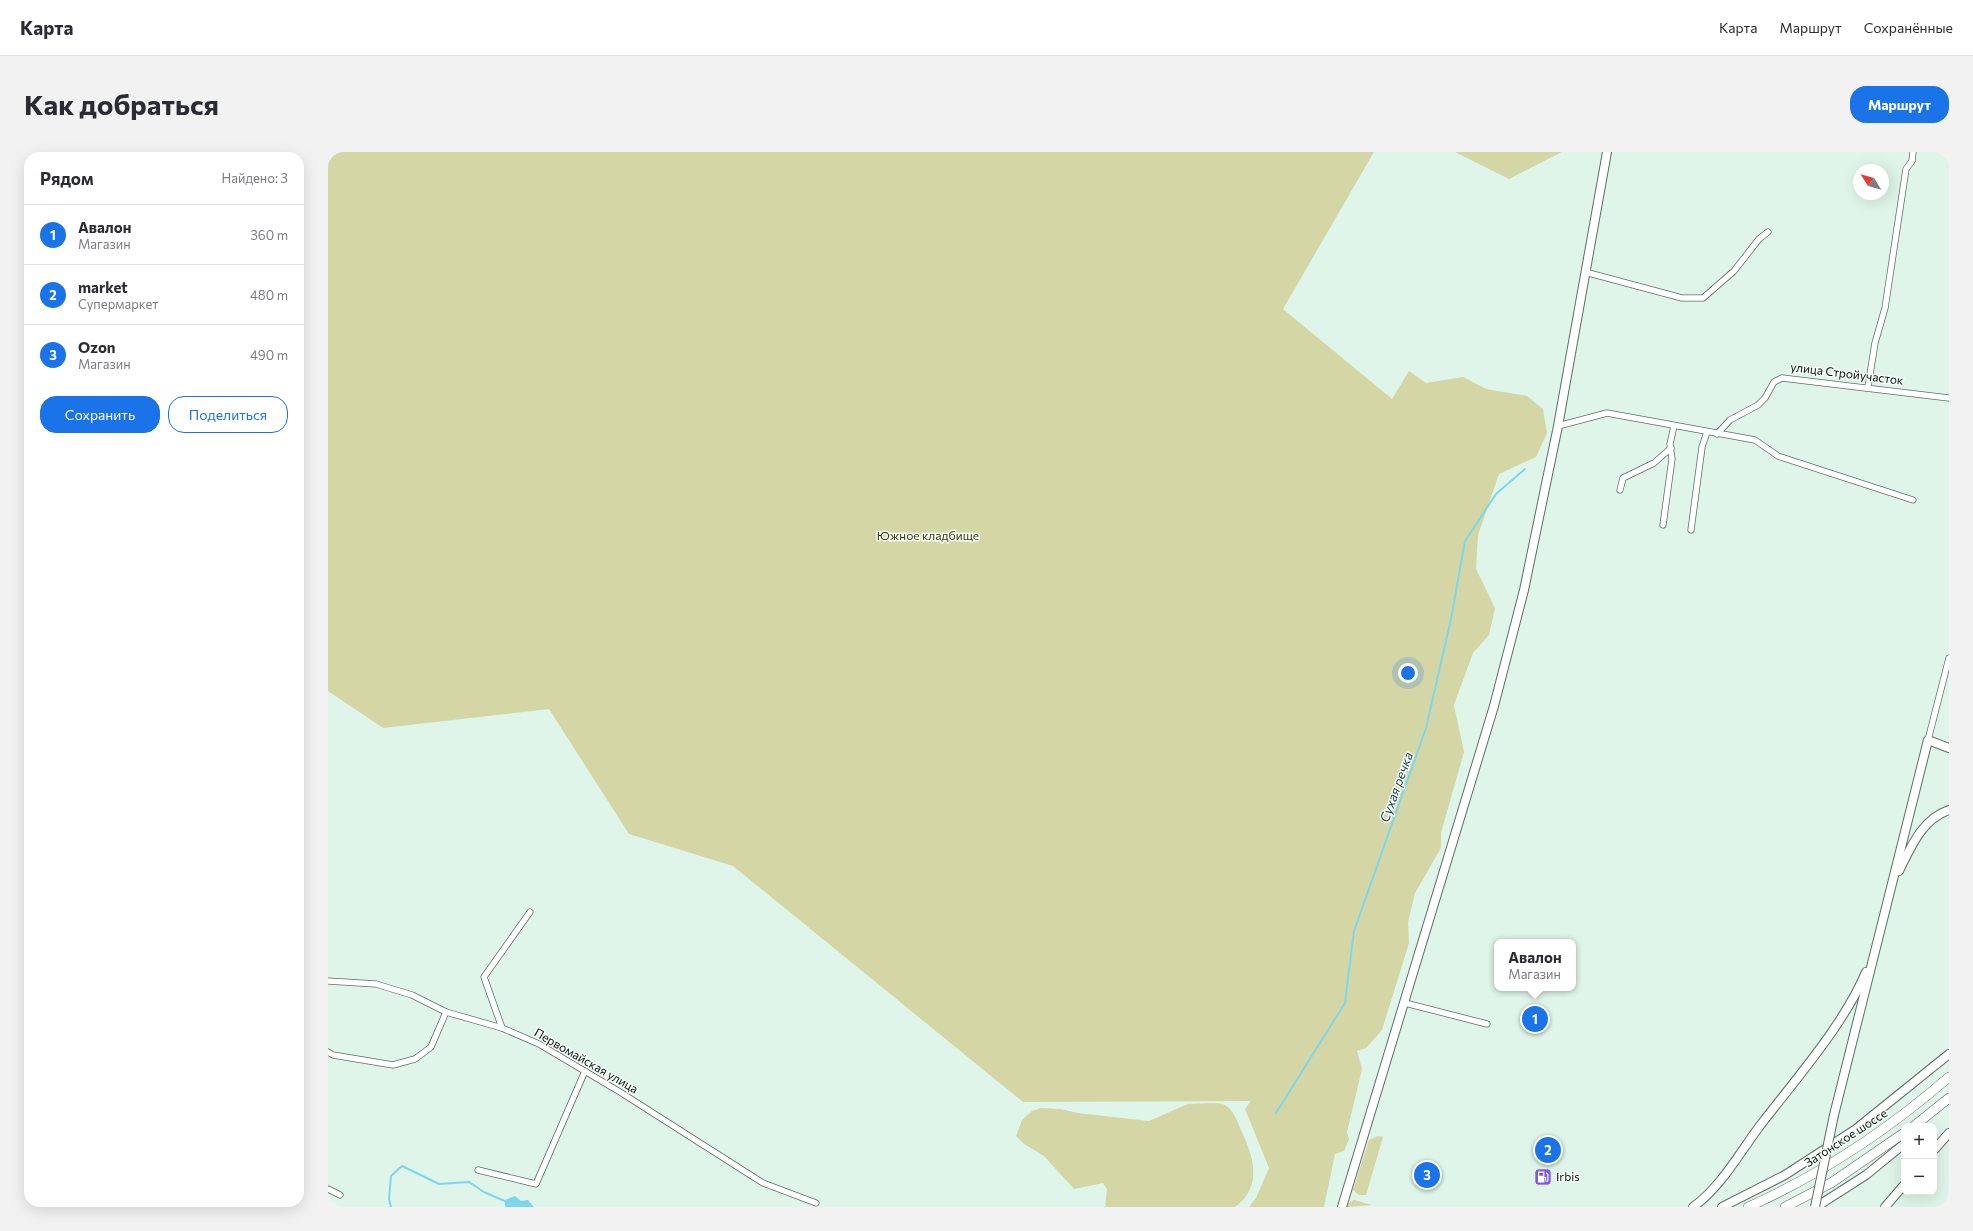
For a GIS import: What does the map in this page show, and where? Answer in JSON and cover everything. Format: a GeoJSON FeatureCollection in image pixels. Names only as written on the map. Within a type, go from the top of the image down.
{"type":"FeatureCollection","features":[{"type":"Feature","properties":{"kind":"main road"},"geometry":{"type":"LineString","coordinates":[[1342,1207],[1494,706],[1524,590],[1558,426],[1607,152]]}},
{"type":"Feature","properties":{"kind":"main road"},"geometry":{"type":"LineString","coordinates":[[1815,1207],[1834,1115],[1928,740],[1949,748]]}},
{"type":"Feature","properties":{"kind":"main road"},"geometry":{"type":"LineString","coordinates":[[1891,888],[1922,829],[1942,812],[1949,810]]}},
{"type":"Feature","properties":{"kind":"main road"},"geometry":{"type":"LineString","coordinates":[[1693,1207],[1717,1183],[1831,1032],[1859,989],[1876,947]]}},
{"type":"Feature","properties":{"kind":"main road"},"geometry":{"type":"LineString","coordinates":[[1722,1207],[1785,1175],[1856,1129],[1949,1054]]}},
{"type":"Feature","properties":{"kind":"main road","name":"Затонское шоссе"},"geometry":{"type":"LineString","coordinates":[[1748,1207],[1810,1176],[1866,1142],[1917,1104],[1949,1077]]}},
{"type":"Feature","properties":{"kind":"main road"},"geometry":{"type":"LineString","coordinates":[[1918,1123],[1946,1100]]}},
{"type":"Feature","properties":{"kind":"main road"},"geometry":{"type":"LineString","coordinates":[[1924,1123],[1946,1100]]}},
{"type":"Feature","properties":{"kind":"main road"},"geometry":{"type":"LineString","coordinates":[[1937,1147],[1949,1133]]}},
{"type":"Feature","properties":{"kind":"main road"},"geometry":{"type":"LineString","coordinates":[[1785,1207],[1831,1183],[1901,1135]]}},
{"type":"Feature","properties":{"kind":"main road"},"geometry":{"type":"LineString","coordinates":[[1815,1207],[1866,1175],[1901,1146]]}},
{"type":"Feature","properties":{"kind":"main road"},"geometry":{"type":"LineString","coordinates":[[1884,1207],[1901,1187]]}},
{"type":"Feature","properties":{"kind":"street"},"geometry":{"type":"LineString","coordinates":[[1868,387],[1875,343],[1884,308],[1906,169],[1912,161],[1913,152]]}},
{"type":"Feature","properties":{"kind":"street"},"geometry":{"type":"LineString","coordinates":[[1585,272],[1682,298],[1703,298],[1734,272],[1759,239],[1768,232]]}},
{"type":"Feature","properties":{"kind":"street","name":"улица Стройучасток"},"geometry":{"type":"LineString","coordinates":[[1717,434],[1730,420],[1758,405],[1765,398],[1774,382],[1782,378],[1868,387],[1949,398]]}},
{"type":"Feature","properties":{"kind":"street"},"geometry":{"type":"LineString","coordinates":[[1558,426],[1607,413],[1755,440],[1778,456],[1913,500]]}},
{"type":"Feature","properties":{"kind":"street"},"geometry":{"type":"LineString","coordinates":[[1664,525],[1672,459],[1670,444],[1674,426]]}},
{"type":"Feature","properties":{"kind":"street"},"geometry":{"type":"LineString","coordinates":[[1691,530],[1702,447],[1707,432]]}},
{"type":"Feature","properties":{"kind":"street"},"geometry":{"type":"LineString","coordinates":[[1620,490],[1623,478],[1654,462],[1671,448]]}},
{"type":"Feature","properties":{"kind":"street"},"geometry":{"type":"LineString","coordinates":[[1928,740],[1949,658]]}},
{"type":"Feature","properties":{"kind":"street"},"geometry":{"type":"LineString","coordinates":[[502,1028],[484,977],[530,912]]}},
{"type":"Feature","properties":{"kind":"street","name":"Первомайская улица"},"geometry":{"type":"LineString","coordinates":[[328,981],[376,984],[412,995],[446,1012],[502,1028],[539,1044],[585,1071],[763,1183],[816,1204]]}},
{"type":"Feature","properties":{"kind":"street"},"geometry":{"type":"LineString","coordinates":[[1405,1003],[1487,1024]]}},
{"type":"Feature","properties":{"kind":"street"},"geometry":{"type":"LineString","coordinates":[[328,1052],[333,1056],[393,1065],[415,1059],[431,1047],[446,1012]]}},
{"type":"Feature","properties":{"kind":"street"},"geometry":{"type":"LineString","coordinates":[[478,1170],[536,1184],[585,1071]]}},
{"type":"Feature","properties":{"kind":"street"},"geometry":{"type":"LineString","coordinates":[[328,1188],[340,1195]]}},
{"type":"Feature","properties":{"kind":"green space","name":"Южное кладбище"},"geometry":{"type":"Polygon","coordinates":[[[328,152],[1374,152],[1283,309],[1392,399],[1409,371],[1426,383],[1463,377],[1486,389],[1527,396],[1543,409],[1547,433],[1536,457],[1499,474],[1478,535],[1476,569],[1495,608],[1489,635],[1473,653],[1454,705],[1464,752],[1441,833],[1441,848],[1415,893],[1408,922],[1409,943],[1382,1030],[1366,1048],[1357,1051],[1362,1069],[1347,1132],[1349,1139],[1344,1151],[1335,1154],[1324,1207],[1249,1207],[1256,1198],[1269,1168],[1245,1109],[1251,1101],[1023,1102],[733,866],[629,834],[549,709],[383,728],[328,691],[328,152]]]}},
{"type":"Feature","properties":{"kind":"green space"},"geometry":{"type":"Polygon","coordinates":[[[1455,152],[1562,152],[1509,179],[1455,152]]]}},
{"type":"Feature","properties":{"kind":"green space"},"geometry":{"type":"Polygon","coordinates":[[[1220,1103],[1225,1105],[1232,1112],[1245,1138],[1252,1159],[1253,1180],[1250,1190],[1244,1199],[1235,1207],[1105,1207],[1107,1189],[1103,1183],[1074,1189],[1044,1156],[1024,1144],[1016,1136],[1022,1120],[1032,1111],[1041,1108],[1060,1109],[1078,1113],[1149,1121],[1188,1104],[1220,1103]]]}},
{"type":"Feature","properties":{"kind":"green space"},"geometry":{"type":"Polygon","coordinates":[[[1378,1136],[1383,1137],[1366,1195],[1359,1195],[1353,1190],[1369,1140],[1378,1136]]]}},
{"type":"Feature","properties":{"kind":"green space"},"geometry":{"type":"Polygon","coordinates":[[[1354,1200],[1372,1205],[1347,1207],[1347,1204],[1354,1200]]]}},
{"type":"Feature","properties":{"kind":"water"},"geometry":{"type":"Polygon","coordinates":[[[515,1196],[521,1201],[528,1200],[534,1207],[505,1207],[505,1200],[515,1196]]]}},
{"type":"Feature","properties":{"kind":"waterway","name":"Сухая речка"},"geometry":{"type":"LineString","coordinates":[[1276,1113],[1345,1003],[1354,931],[1426,728],[1451,619],[1465,541],[1496,494],[1525,469]]}},
{"type":"Feature","properties":{"kind":"waterway"},"geometry":{"type":"LineString","coordinates":[[391,1207],[389,1199],[391,1176],[402,1166],[439,1184],[469,1182],[484,1192],[507,1202]]}},
{"type":"Feature","properties":{"kind":"place","name":"Авалон"},"geometry":{"type":"Point","coordinates":[1535,1019]}},
{"type":"Feature","properties":{"kind":"place","name":"market"},"geometry":{"type":"Point","coordinates":[1548,1150]}},
{"type":"Feature","properties":{"kind":"place","name":"Ozon"},"geometry":{"type":"Point","coordinates":[1427,1175]}},
{"type":"Feature","properties":{"kind":"place","name":"Irbis"},"geometry":{"type":"Point","coordinates":[1543,1177]}}]}
